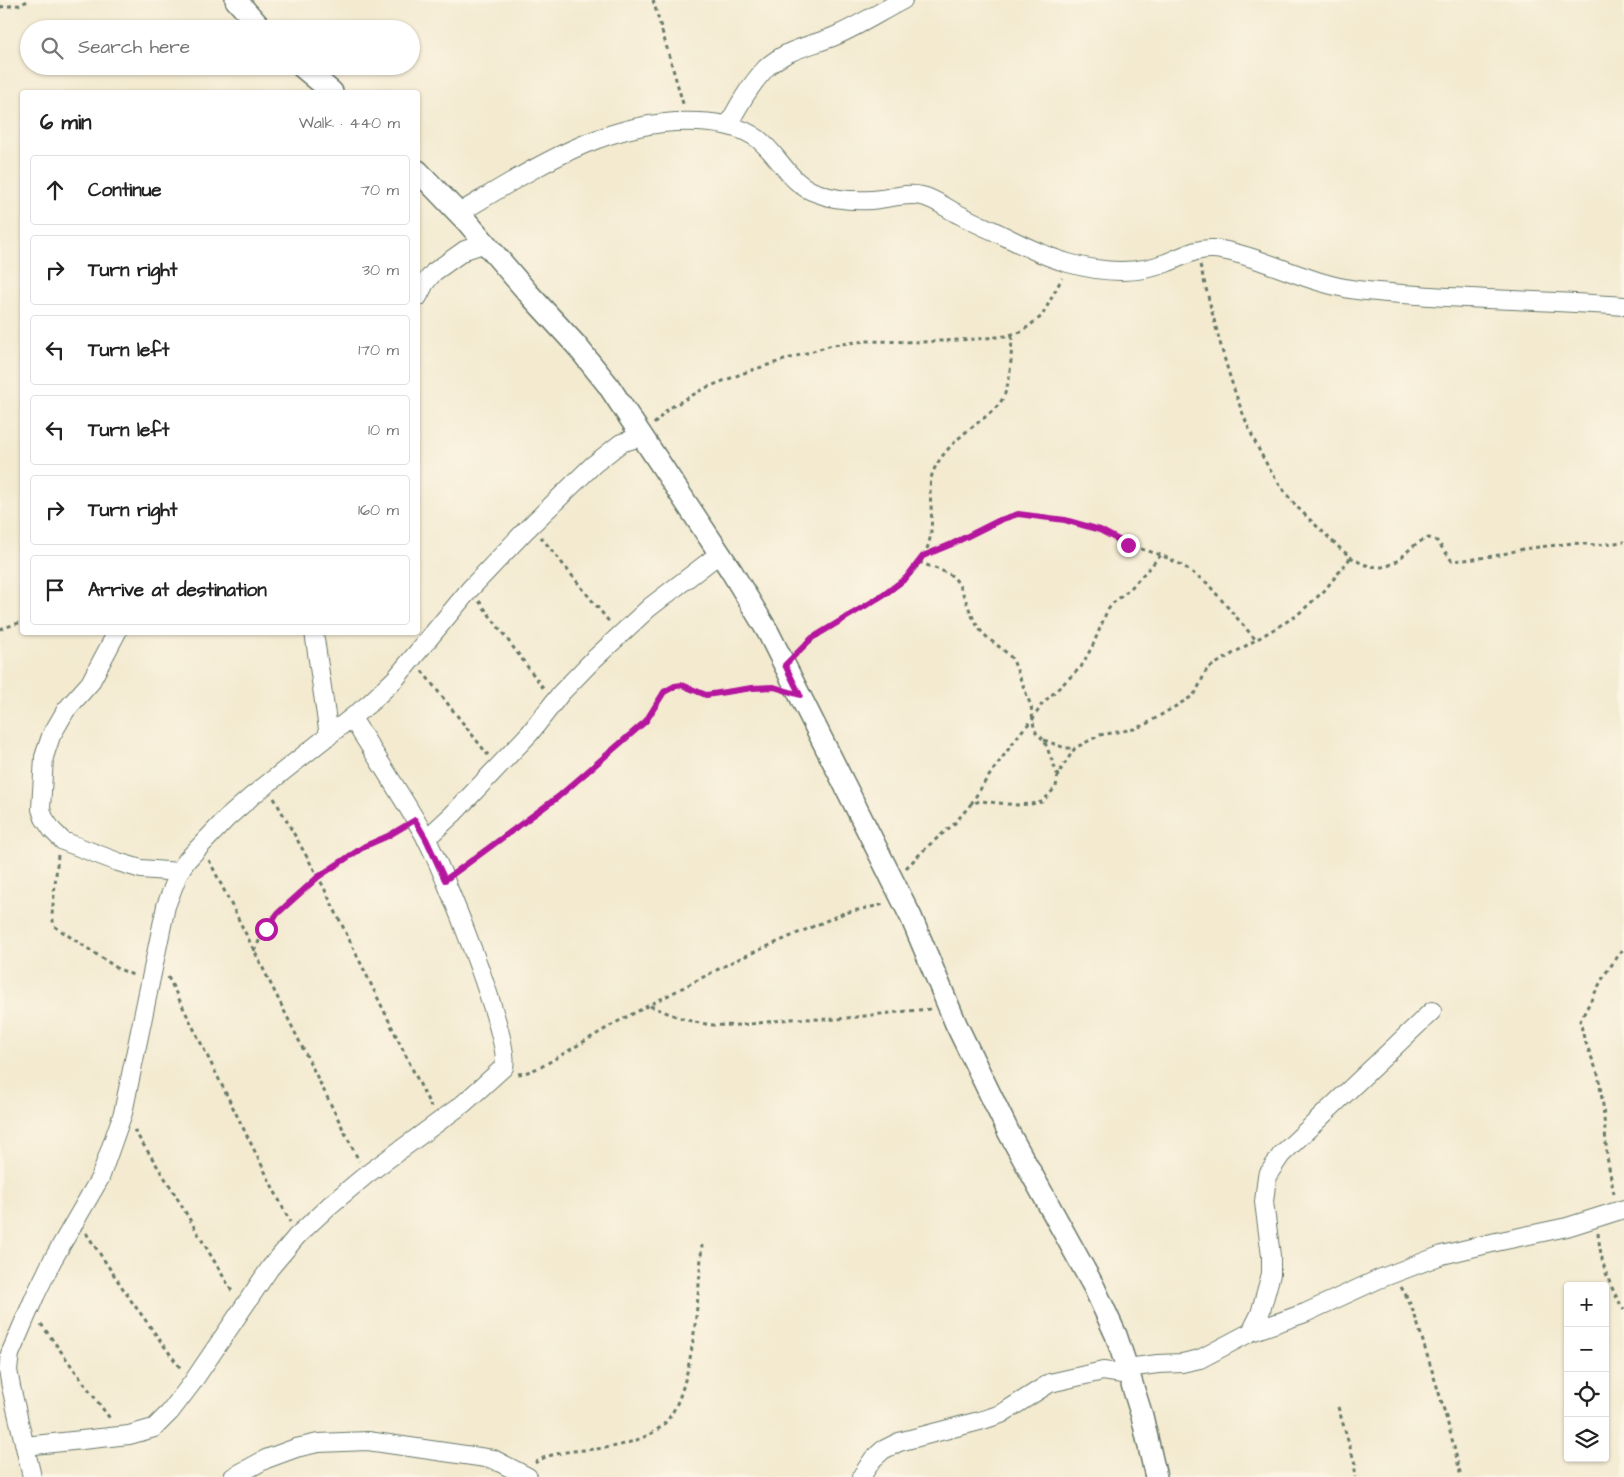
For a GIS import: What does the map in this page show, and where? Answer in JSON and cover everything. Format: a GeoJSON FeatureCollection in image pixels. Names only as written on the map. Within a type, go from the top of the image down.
{"type":"FeatureCollection","features":[{"type":"Feature","properties":{"kind":"street"},"geometry":{"type":"LineString","coordinates":[[236,0],[254,20]]}},
{"type":"Feature","properties":{"kind":"street"},"geometry":{"type":"LineString","coordinates":[[728,125],[750,87],[767,67],[781,56],[795,49],[837,35],[902,0]]}},
{"type":"Feature","properties":{"kind":"street"},"geometry":{"type":"LineString","coordinates":[[312,75],[330,90]]}},
{"type":"Feature","properties":{"kind":"street"},"geometry":{"type":"LineString","coordinates":[[459,213],[547,160],[590,141],[624,129],[646,124],[688,122],[728,125],[758,140],[794,181],[819,195],[843,199],[872,200],[921,195],[1042,254],[1070,264],[1094,269],[1121,272],[1139,270],[1169,262],[1196,250],[1212,249],[1239,254],[1329,284],[1353,290],[1624,306]]}},
{"type":"Feature","properties":{"kind":"street"},"geometry":{"type":"LineString","coordinates":[[420,173],[459,213],[576,345],[608,385],[768,632],[893,882],[950,1009],[1009,1133],[1094,1287],[1116,1335],[1142,1416],[1156,1477]]}},
{"type":"Feature","properties":{"kind":"street"},"geometry":{"type":"LineString","coordinates":[[420,293],[434,272],[465,250],[486,244]]}},
{"type":"Feature","properties":{"kind":"street"},"geometry":{"type":"LineString","coordinates":[[32,1477],[8,1370],[10,1354],[52,1262],[100,1178],[123,1113],[166,906],[179,872],[226,819],[266,785],[352,718],[396,678],[470,589],[531,525],[593,465],[621,443],[641,437]]}},
{"type":"Feature","properties":{"kind":"street"},"geometry":{"type":"LineString","coordinates":[[426,839],[498,768],[586,667],[650,607],[719,554]]}},
{"type":"Feature","properties":{"kind":"street"},"geometry":{"type":"LineString","coordinates":[[115,635],[90,683],[66,710],[50,736],[44,756],[41,809],[52,830],[63,841],[118,862],[141,868],[179,872]]}},
{"type":"Feature","properties":{"kind":"street"},"geometry":{"type":"LineString","coordinates":[[314,635],[329,736]]}},
{"type":"Feature","properties":{"kind":"street"},"geometry":{"type":"LineString","coordinates":[[25,1446],[123,1436],[154,1428],[170,1412],[192,1383],[270,1268],[297,1236],[366,1175],[439,1122],[488,1083],[504,1067],[506,1061],[498,1026],[461,919],[445,880],[426,839],[352,718]]}},
{"type":"Feature","properties":{"kind":"street"},"geometry":{"type":"LineString","coordinates":[[1250,1332],[1260,1314],[1271,1274],[1271,1256],[1264,1202],[1267,1176],[1281,1155],[1432,1010]]}},
{"type":"Feature","properties":{"kind":"street"},"geometry":{"type":"LineString","coordinates":[[861,1477],[873,1459],[883,1450],[899,1442],[1001,1414],[1050,1383],[1103,1370],[1128,1372],[1158,1364],[1182,1363],[1200,1359],[1250,1332],[1305,1312],[1390,1275],[1442,1255],[1567,1227],[1624,1209]]}},
{"type":"Feature","properties":{"kind":"street"},"geometry":{"type":"LineString","coordinates":[[234,1477],[266,1459],[296,1448],[318,1443],[368,1441],[493,1459],[526,1476]]}},
{"type":"Feature","properties":{"kind":"path"},"geometry":{"type":"LineString","coordinates":[[0,8],[19,5],[30,0]]}},
{"type":"Feature","properties":{"kind":"path"},"geometry":{"type":"LineString","coordinates":[[653,0],[688,122]]}},
{"type":"Feature","properties":{"kind":"path"},"geometry":{"type":"LineString","coordinates":[[1196,250],[1212,313],[1244,420],[1258,449],[1285,493],[1314,524],[1362,565],[1380,567],[1396,563],[1414,545],[1429,538],[1437,541],[1452,561],[1499,555],[1522,549],[1573,543],[1596,545],[1624,542]]}},
{"type":"Feature","properties":{"kind":"path"},"geometry":{"type":"LineString","coordinates":[[641,437],[668,409],[705,388],[749,370],[832,345],[866,341],[922,342],[978,339],[1021,332],[1042,316],[1070,264]]}},
{"type":"Feature","properties":{"kind":"path"},"geometry":{"type":"LineString","coordinates":[[785,665],[812,638],[885,594],[906,578],[919,562],[930,543],[932,531],[930,494],[934,471],[937,464],[956,441],[993,411],[1003,399],[1009,369],[1012,334]]}},
{"type":"Feature","properties":{"kind":"path"},"geometry":{"type":"LineString","coordinates":[[923,556],[1000,520],[1018,514],[1065,520],[1100,530],[1128,545],[1161,555],[1182,565],[1206,583],[1255,639]]}},
{"type":"Feature","properties":{"kind":"path"},"geometry":{"type":"LineString","coordinates":[[531,525],[620,635]]}},
{"type":"Feature","properties":{"kind":"path"},"geometry":{"type":"LineString","coordinates":[[893,882],[928,846],[955,823],[971,804],[986,780],[1021,732],[1033,719],[1042,704],[1081,668],[1112,604],[1130,589],[1161,555]]}},
{"type":"Feature","properties":{"kind":"path"},"geometry":{"type":"LineString","coordinates":[[971,804],[980,801],[1017,805],[1038,804],[1053,792],[1062,767],[1075,748],[1091,739],[1134,729],[1161,716],[1196,692],[1207,669],[1296,616],[1324,591],[1351,557]]}},
{"type":"Feature","properties":{"kind":"path"},"geometry":{"type":"LineString","coordinates":[[919,562],[952,576],[957,581],[974,621],[982,632],[1008,653],[1013,660],[1031,706],[1037,734],[1044,740],[1065,748],[1075,748]]}},
{"type":"Feature","properties":{"kind":"path"},"geometry":{"type":"LineString","coordinates":[[470,589],[554,702]]}},
{"type":"Feature","properties":{"kind":"path"},"geometry":{"type":"LineString","coordinates":[[0,628],[20,623]]}},
{"type":"Feature","properties":{"kind":"path"},"geometry":{"type":"LineString","coordinates":[[413,659],[498,768]]}},
{"type":"Feature","properties":{"kind":"path"},"geometry":{"type":"LineString","coordinates":[[445,880],[558,797],[646,721],[664,692],[675,686],[682,685],[706,695],[752,688],[774,687],[800,695]]}},
{"type":"Feature","properties":{"kind":"path"},"geometry":{"type":"LineString","coordinates":[[1044,740],[1058,777]]}},
{"type":"Feature","properties":{"kind":"path"},"geometry":{"type":"LineString","coordinates":[[266,785],[318,877],[439,1122]]}},
{"type":"Feature","properties":{"kind":"path"},"geometry":{"type":"LineString","coordinates":[[254,952],[266,929],[278,913],[318,877],[365,846],[388,836],[415,820]]}},
{"type":"Feature","properties":{"kind":"path"},"geometry":{"type":"LineString","coordinates":[[60,838],[53,897],[52,915],[54,926],[117,968],[138,976],[152,974]]}},
{"type":"Feature","properties":{"kind":"path"},"geometry":{"type":"LineString","coordinates":[[201,845],[366,1175]]}},
{"type":"Feature","properties":{"kind":"path"},"geometry":{"type":"LineString","coordinates":[[504,1067],[517,1074],[526,1073],[541,1067],[617,1022],[734,961],[844,913],[902,901]]}},
{"type":"Feature","properties":{"kind":"path"},"geometry":{"type":"LineString","coordinates":[[1624,948],[1606,974],[1580,1021],[1598,1074],[1603,1105],[1607,1158],[1614,1193],[1614,1202],[1601,1216],[1598,1235],[1603,1266],[1610,1287],[1624,1310]]}},
{"type":"Feature","properties":{"kind":"path"},"geometry":{"type":"LineString","coordinates":[[156,954],[297,1236]]}},
{"type":"Feature","properties":{"kind":"path"},"geometry":{"type":"LineString","coordinates":[[650,1006],[711,1025],[754,1024],[794,1019],[830,1019],[903,1011],[950,1009]]}},
{"type":"Feature","properties":{"kind":"path"},"geometry":{"type":"LineString","coordinates":[[123,1113],[170,1186],[242,1308]]}},
{"type":"Feature","properties":{"kind":"path"},"geometry":{"type":"LineString","coordinates":[[77,1220],[130,1299],[192,1383]]}},
{"type":"Feature","properties":{"kind":"path"},"geometry":{"type":"LineString","coordinates":[[526,1476],[540,1459],[633,1441],[656,1430],[667,1420],[683,1388],[694,1339],[702,1245]]}},
{"type":"Feature","properties":{"kind":"path"},"geometry":{"type":"LineString","coordinates":[[1390,1275],[1405,1293],[1417,1322],[1453,1439],[1460,1477]]}},
{"type":"Feature","properties":{"kind":"path"},"geometry":{"type":"LineString","coordinates":[[30,1307],[123,1436]]}},
{"type":"Feature","properties":{"kind":"path"},"geometry":{"type":"LineString","coordinates":[[1338,1407],[1355,1464],[1355,1477]]}},
{"type":"Feature","properties":{"kind":"route"},"geometry":{"type":"LineString","coordinates":[[266,929],[278,913],[318,877],[365,846],[388,836],[415,820],[445,880],[558,797],[646,721],[664,692],[675,686],[682,685],[706,695],[752,688],[774,687],[800,695],[785,665],[812,638],[885,594],[906,578],[923,556],[952,544],[981,528],[1018,514],[1038,515],[1100,530],[1128,545]]}}]}
